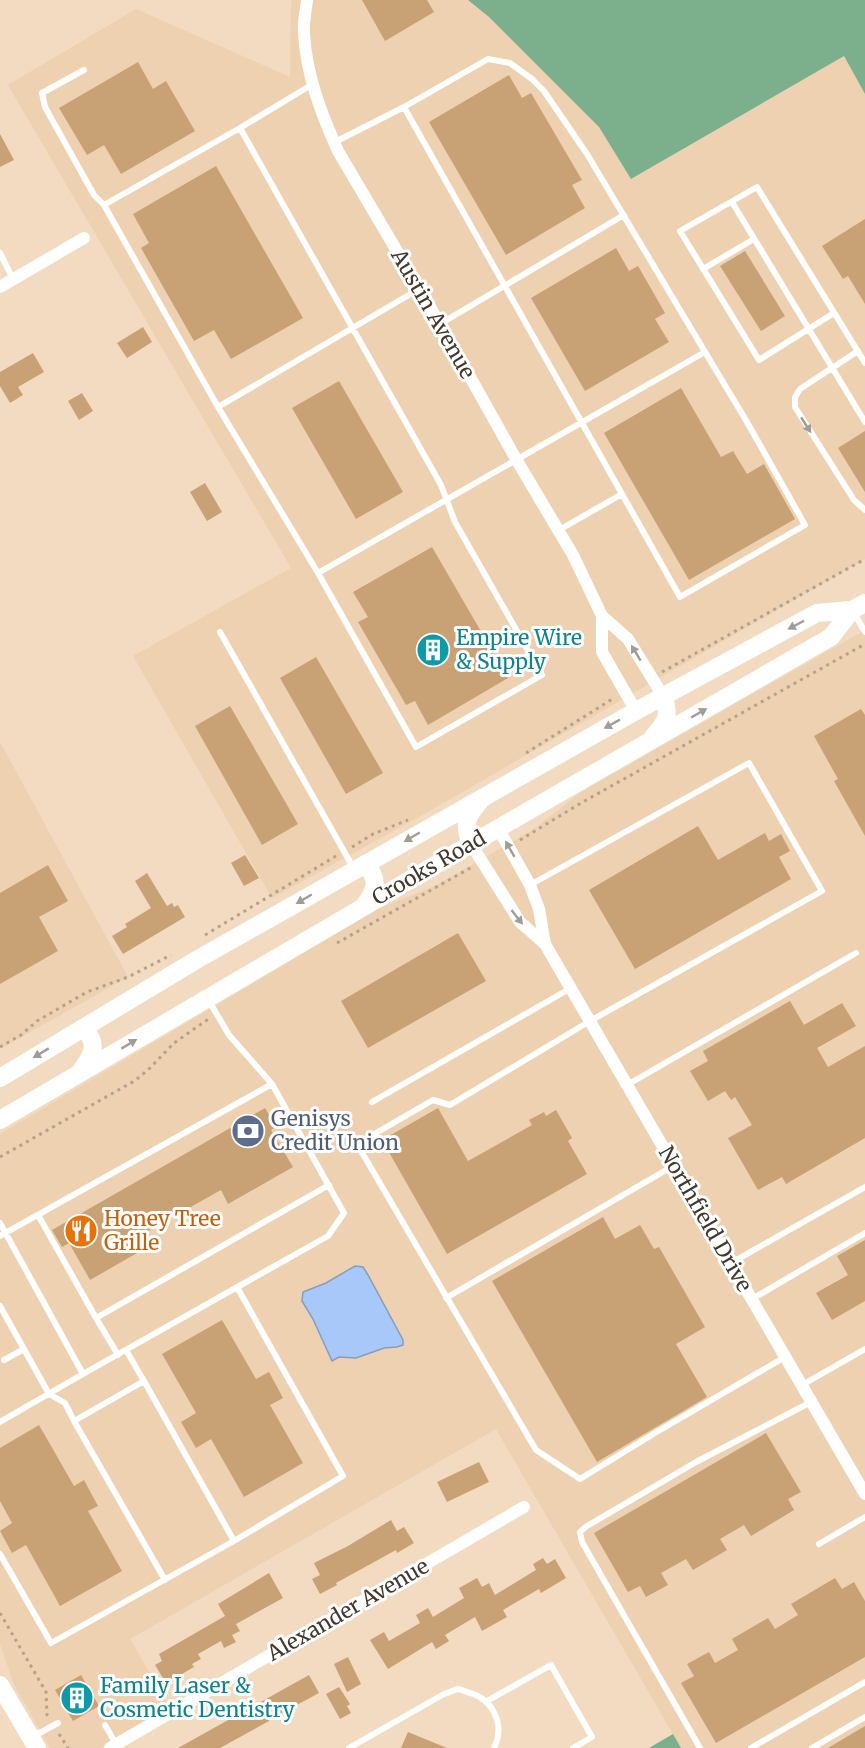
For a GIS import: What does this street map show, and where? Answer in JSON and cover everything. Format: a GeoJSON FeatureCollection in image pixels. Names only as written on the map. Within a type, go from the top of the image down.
{"type":"FeatureCollection","features":[{"type":"Feature","properties":{"kind":"main road","name":"Crooks Road"},"geometry":{"type":"LineString","coordinates":[[0,1078],[198,959],[663,696],[817,614],[858,606]]}},
{"type":"Feature","properties":{"kind":"main road","name":"Crooks Road"},"geometry":{"type":"LineString","coordinates":[[0,1120],[79,1074],[212,1005],[363,907],[831,638],[858,606]]}},
{"type":"Feature","properties":{"kind":"main road"},"geometry":{"type":"LineString","coordinates":[[648,742],[662,727],[668,716],[668,706],[663,696]]}},
{"type":"Feature","properties":{"kind":"main road"},"geometry":{"type":"LineString","coordinates":[[471,844],[466,832],[466,823],[472,810],[483,797]]}},
{"type":"Feature","properties":{"kind":"main road"},"geometry":{"type":"LineString","coordinates":[[359,867],[371,871],[375,879],[372,896],[363,907]]}},
{"type":"Feature","properties":{"kind":"main road"},"geometry":{"type":"LineString","coordinates":[[79,1074],[93,1052],[90,1035],[83,1028]]}},
{"type":"Feature","properties":{"kind":"main road"},"geometry":{"type":"LineString","coordinates":[[0,1685],[34,1743]]}},
{"type":"Feature","properties":{"kind":"street","name":"Austin Avenue"},"geometry":{"type":"LineString","coordinates":[[306,0],[304,31],[307,63],[325,122],[335,142],[559,530],[602,616],[628,639],[663,696]]}},
{"type":"Feature","properties":{"kind":"street"},"geometry":{"type":"LineString","coordinates":[[0,287],[84,238]]}},
{"type":"Feature","properties":{"kind":"street","name":"Austin Avenue"},"geometry":{"type":"LineString","coordinates":[[602,616],[602,652],[636,711]]}},
{"type":"Feature","properties":{"kind":"street","name":"Northfield Drive"},"geometry":{"type":"LineString","coordinates":[[498,828],[530,885],[539,909],[545,944]]}},
{"type":"Feature","properties":{"kind":"street","name":"Northfield Drive"},"geometry":{"type":"LineString","coordinates":[[471,844],[519,922],[545,944],[865,1494]]}},
{"type":"Feature","properties":{"kind":"street","name":"Alexander Avenue"},"geometry":{"type":"LineString","coordinates":[[113,1746],[524,1507]]}},
{"type":"Feature","properties":{"kind":"lane"},"geometry":{"type":"LineString","coordinates":[[335,142],[404,107],[488,59],[510,63],[532,79],[544,91],[587,154],[806,525],[680,597],[404,107]]}},
{"type":"Feature","properties":{"kind":"lane"},"geometry":{"type":"LineString","coordinates":[[84,70],[42,93],[45,107],[94,195],[104,205],[218,407],[318,573],[416,747],[542,675],[455,522],[441,485],[240,128]]}},
{"type":"Feature","properties":{"kind":"lane"},"geometry":{"type":"LineString","coordinates":[[104,205],[313,84]]}},
{"type":"Feature","properties":{"kind":"lane"},"geometry":{"type":"LineString","coordinates":[[834,313],[759,360],[680,231],[757,187],[865,363]]}},
{"type":"Feature","properties":{"kind":"lane"},"geometry":{"type":"LineString","coordinates":[[732,202],[865,422]]}},
{"type":"Feature","properties":{"kind":"lane"},"geometry":{"type":"LineString","coordinates":[[440,324],[624,215]]}},
{"type":"Feature","properties":{"kind":"lane"},"geometry":{"type":"LineString","coordinates":[[703,269],[754,239]]}},
{"type":"Feature","properties":{"kind":"lane"},"geometry":{"type":"LineString","coordinates":[[0,254],[13,279]]}},
{"type":"Feature","properties":{"kind":"lane"},"geometry":{"type":"LineString","coordinates":[[218,407],[419,289]]}},
{"type":"Feature","properties":{"kind":"lane"},"geometry":{"type":"LineString","coordinates":[[858,351],[800,389],[795,397],[795,407],[854,500],[865,510]]}},
{"type":"Feature","properties":{"kind":"lane"},"geometry":{"type":"LineString","coordinates":[[318,573],[705,352]]}},
{"type":"Feature","properties":{"kind":"lane"},"geometry":{"type":"LineString","coordinates":[[559,530],[622,494]]}},
{"type":"Feature","properties":{"kind":"lane"},"geometry":{"type":"LineString","coordinates":[[858,606],[865,632]]}},
{"type":"Feature","properties":{"kind":"lane"},"geometry":{"type":"LineString","coordinates":[[220,632],[344,852],[359,867]]}},
{"type":"Feature","properties":{"kind":"lane"},"geometry":{"type":"LineString","coordinates":[[530,885],[749,763],[822,891],[590,1021],[450,1105],[433,1100],[357,1144],[536,1450],[580,1479],[785,1357]]}},
{"type":"Feature","properties":{"kind":"lane"},"geometry":{"type":"LineString","coordinates":[[627,1085],[856,953]]}},
{"type":"Feature","properties":{"kind":"lane"},"geometry":{"type":"LineString","coordinates":[[372,1102],[571,988]]}},
{"type":"Feature","properties":{"kind":"lane"},"geometry":{"type":"LineString","coordinates":[[0,1422],[328,1236],[344,1213],[272,1084],[229,1035],[212,1005]]}},
{"type":"Feature","properties":{"kind":"lane"},"geometry":{"type":"LineString","coordinates":[[3,1235],[272,1084]]}},
{"type":"Feature","properties":{"kind":"lane"},"geometry":{"type":"LineString","coordinates":[[446,1298],[674,1166]]}},
{"type":"Feature","properties":{"kind":"lane"},"geometry":{"type":"LineString","coordinates":[[96,1318],[329,1185]]}},
{"type":"Feature","properties":{"kind":"lane"},"geometry":{"type":"LineString","coordinates":[[731,1263],[865,1186]]}},
{"type":"Feature","properties":{"kind":"lane"},"geometry":{"type":"LineString","coordinates":[[38,1215],[118,1354]]}},
{"type":"Feature","properties":{"kind":"lane"},"geometry":{"type":"LineString","coordinates":[[0,1223],[3,1235],[83,1374]]}},
{"type":"Feature","properties":{"kind":"lane"},"geometry":{"type":"LineString","coordinates":[[752,1299],[865,1233]]}},
{"type":"Feature","properties":{"kind":"lane"},"geometry":{"type":"LineString","coordinates":[[0,1554],[51,1643],[234,1541],[343,1476],[237,1287]]}},
{"type":"Feature","properties":{"kind":"lane"},"geometry":{"type":"LineString","coordinates":[[0,1306],[49,1394],[64,1403],[165,1580]]}},
{"type":"Feature","properties":{"kind":"lane"},"geometry":{"type":"LineString","coordinates":[[4,1360],[24,1349]]}},
{"type":"Feature","properties":{"kind":"lane"},"geometry":{"type":"LineString","coordinates":[[802,1385],[865,1349]]}},
{"type":"Feature","properties":{"kind":"lane"},"geometry":{"type":"LineString","coordinates":[[126,1350],[234,1541]]}},
{"type":"Feature","properties":{"kind":"lane"},"geometry":{"type":"LineString","coordinates":[[74,1421],[144,1381]]}},
{"type":"Feature","properties":{"kind":"lane"},"geometry":{"type":"LineString","coordinates":[[700,1748],[582,1542],[580,1532],[696,1462],[811,1401]]}},
{"type":"Feature","properties":{"kind":"lane"},"geometry":{"type":"LineString","coordinates":[[819,1544],[865,1517]]}},
{"type":"Feature","properties":{"kind":"lane"},"geometry":{"type":"LineString","coordinates":[[487,1701],[551,1665],[592,1737],[573,1748]]}},
{"type":"Feature","properties":{"kind":"lane"},"geometry":{"type":"LineString","coordinates":[[751,1748],[865,1682]]}},
{"type":"Feature","properties":{"kind":"lane"},"geometry":{"type":"LineString","coordinates":[[349,1748],[444,1694],[458,1689],[475,1694],[487,1701],[499,1724],[498,1741],[494,1748]]}},
{"type":"Feature","properties":{"kind":"lane"},"geometry":{"type":"LineString","coordinates":[[812,1748],[865,1717]]}},
{"type":"Feature","properties":{"kind":"lane"},"geometry":{"type":"LineString","coordinates":[[34,1743],[56,1724]]}},
{"type":"Feature","properties":{"kind":"lane"},"geometry":{"type":"LineString","coordinates":[[105,1725],[113,1746]]}},
{"type":"Feature","properties":{"kind":"path"},"geometry":{"type":"LineString","coordinates":[[652,678],[865,559]]}},
{"type":"Feature","properties":{"kind":"path"},"geometry":{"type":"LineString","coordinates":[[508,846],[865,644]]}},
{"type":"Feature","properties":{"kind":"path"},"geometry":{"type":"LineString","coordinates":[[525,754],[625,692]]}},
{"type":"Feature","properties":{"kind":"path"},"geometry":{"type":"LineString","coordinates":[[198,939],[373,834],[416,817]]}},
{"type":"Feature","properties":{"kind":"path"},"geometry":{"type":"LineString","coordinates":[[330,947],[482,862]]}},
{"type":"Feature","properties":{"kind":"path"},"geometry":{"type":"LineString","coordinates":[[0,1047],[21,1035],[38,1021],[87,993],[128,977],[178,951]]}},
{"type":"Feature","properties":{"kind":"path"},"geometry":{"type":"LineString","coordinates":[[0,1157],[136,1080],[212,1005]]}},
{"type":"Feature","properties":{"kind":"path"},"geometry":{"type":"LineString","coordinates":[[0,1613],[46,1692],[47,1715],[56,1724],[68,1748]]}},
{"type":"Feature","properties":{"kind":"shaded area"},"geometry":{"type":"Polygon","coordinates":[[[291,0],[468,0],[489,17],[599,127],[632,179],[844,55],[865,94],[865,559],[426,813],[272,898],[133,656],[291,568],[8,85],[136,9],[290,77],[291,0]]]}},
{"type":"Feature","properties":{"kind":"shaded area"},"geometry":{"type":"Polygon","coordinates":[[[865,630],[865,1748],[681,1748],[496,1429],[130,1639],[170,1708],[100,1748],[50,1748],[14,1685],[0,1644],[0,1134],[378,909],[437,885],[534,829],[581,792],[865,630]]]}},
{"type":"Feature","properties":{"kind":"shaded area"},"geometry":{"type":"Polygon","coordinates":[[[0,742],[128,977],[0,1049],[0,742]]]}},
{"type":"Feature","properties":{"kind":"green space"},"geometry":{"type":"Polygon","coordinates":[[[468,0],[865,0],[865,94],[844,56],[631,179],[599,127],[489,17],[468,0]]]}},
{"type":"Feature","properties":{"kind":"green space"},"geometry":{"type":"Polygon","coordinates":[[[673,1734],[681,1748],[649,1748],[673,1734]]]}},
{"type":"Feature","properties":{"kind":"water"},"geometry":{"type":"Polygon","coordinates":[[[355,1266],[363,1267],[368,1275],[403,1340],[403,1345],[384,1348],[356,1358],[339,1357],[332,1361],[302,1301],[303,1292],[326,1283],[355,1266]]]}},
{"type":"Feature","properties":{"kind":"building"},"geometry":{"type":"Polygon","coordinates":[[[362,0],[427,0],[434,12],[385,41],[362,0]]]}},
{"type":"Feature","properties":{"kind":"building"},"geometry":{"type":"Polygon","coordinates":[[[138,62],[153,89],[166,81],[195,131],[121,174],[104,145],[87,155],[59,108],[138,62]]]}},
{"type":"Feature","properties":{"kind":"building"},"geometry":{"type":"Polygon","coordinates":[[[509,75],[522,98],[531,93],[582,180],[572,185],[585,208],[506,255],[429,122],[509,75]]]}},
{"type":"Feature","properties":{"kind":"building"},"geometry":{"type":"Polygon","coordinates":[[[0,134],[14,160],[0,167],[0,134]]]}},
{"type":"Feature","properties":{"kind":"building"},"geometry":{"type":"Polygon","coordinates":[[[216,166],[303,318],[231,359],[214,330],[194,341],[141,248],[149,243],[133,214],[216,166]]]}},
{"type":"Feature","properties":{"kind":"building"},"geometry":{"type":"Polygon","coordinates":[[[865,219],[865,304],[848,276],[843,279],[822,246],[865,219]]]}},
{"type":"Feature","properties":{"kind":"building"},"geometry":{"type":"Polygon","coordinates":[[[616,248],[629,271],[638,266],[665,313],[655,319],[669,342],[585,391],[531,298],[616,248]]]}},
{"type":"Feature","properties":{"kind":"building"},"geometry":{"type":"Polygon","coordinates":[[[745,251],[785,316],[761,331],[720,266],[745,251]]]}},
{"type":"Feature","properties":{"kind":"building"},"geometry":{"type":"Polygon","coordinates":[[[143,327],[152,342],[127,358],[117,343],[143,327]]]}},
{"type":"Feature","properties":{"kind":"building"},"geometry":{"type":"Polygon","coordinates":[[[33,353],[44,372],[18,387],[23,395],[10,403],[0,386],[0,372],[33,353]]]}},
{"type":"Feature","properties":{"kind":"building"},"geometry":{"type":"Polygon","coordinates":[[[339,381],[403,492],[356,519],[292,408],[339,381]]]}},
{"type":"Feature","properties":{"kind":"building"},"geometry":{"type":"Polygon","coordinates":[[[681,388],[721,457],[733,451],[747,474],[764,464],[795,519],[689,580],[604,433],[681,388]]]}},
{"type":"Feature","properties":{"kind":"building"},"geometry":{"type":"Polygon","coordinates":[[[82,393],[93,411],[79,420],[68,401],[82,393]]]}},
{"type":"Feature","properties":{"kind":"building"},"geometry":{"type":"Polygon","coordinates":[[[865,431],[865,492],[838,448],[865,431]]]}},
{"type":"Feature","properties":{"kind":"building"},"geometry":{"type":"Polygon","coordinates":[[[205,483],[222,512],[207,521],[190,492],[205,483]]]}},
{"type":"Feature","properties":{"kind":"building","name":"Empire Wire & Supply"},"geometry":{"type":"Polygon","coordinates":[[[432,547],[508,678],[428,725],[415,701],[406,705],[358,622],[368,617],[353,592],[432,547]]]}},
{"type":"Feature","properties":{"kind":"building"},"geometry":{"type":"Polygon","coordinates":[[[316,657],[383,773],[346,794],[280,678],[316,657]]]}},
{"type":"Feature","properties":{"kind":"building"},"geometry":{"type":"Polygon","coordinates":[[[230,706],[298,824],[262,845],[195,726],[230,706]]]}},
{"type":"Feature","properties":{"kind":"building"},"geometry":{"type":"Polygon","coordinates":[[[861,709],[865,715],[865,836],[834,781],[838,779],[814,736],[861,709]]]}},
{"type":"Feature","properties":{"kind":"building"},"geometry":{"type":"Polygon","coordinates":[[[698,826],[718,860],[765,833],[769,841],[781,834],[790,851],[779,857],[791,879],[635,969],[589,890],[698,826]]]}},
{"type":"Feature","properties":{"kind":"building"},"geometry":{"type":"Polygon","coordinates":[[[245,855],[259,878],[244,886],[231,863],[245,855]]]}},
{"type":"Feature","properties":{"kind":"building"},"geometry":{"type":"Polygon","coordinates":[[[48,865],[68,901],[39,917],[58,951],[0,984],[0,893],[48,865]]]}},
{"type":"Feature","properties":{"kind":"building"},"geometry":{"type":"Polygon","coordinates":[[[147,873],[167,906],[172,903],[174,907],[178,905],[185,917],[123,954],[112,936],[127,927],[125,924],[151,908],[135,881],[147,873]]]}},
{"type":"Feature","properties":{"kind":"building"},"geometry":{"type":"Polygon","coordinates":[[[458,933],[486,981],[368,1048],[341,1001],[458,933]]]}},
{"type":"Feature","properties":{"kind":"building"},"geometry":{"type":"Polygon","coordinates":[[[790,1001],[804,1025],[842,1003],[856,1026],[817,1048],[828,1067],[865,1046],[865,1138],[786,1184],[782,1177],[758,1190],[728,1138],[752,1125],[735,1097],[731,1100],[725,1091],[708,1101],[690,1071],[708,1061],[703,1051],[790,1001]]]}},
{"type":"Feature","properties":{"kind":"building"},"geometry":{"type":"Polygon","coordinates":[[[265,1108],[276,1127],[271,1130],[293,1167],[228,1204],[221,1190],[144,1233],[151,1245],[90,1280],[69,1243],[62,1247],[52,1230],[265,1108]]]}},
{"type":"Feature","properties":{"kind":"building"},"geometry":{"type":"Polygon","coordinates":[[[438,1108],[468,1161],[532,1125],[529,1120],[544,1112],[546,1116],[556,1110],[572,1138],[568,1141],[587,1174],[447,1254],[382,1140],[438,1108]]]}},
{"type":"Feature","properties":{"kind":"building"},"geometry":{"type":"Polygon","coordinates":[[[603,1217],[615,1239],[640,1225],[654,1249],[659,1247],[705,1327],[676,1344],[707,1397],[597,1462],[492,1281],[603,1217]]]}},
{"type":"Feature","properties":{"kind":"building"},"geometry":{"type":"Polygon","coordinates":[[[865,1240],[865,1301],[832,1320],[816,1293],[848,1275],[837,1256],[865,1240]]]}},
{"type":"Feature","properties":{"kind":"building"},"geometry":{"type":"Polygon","coordinates":[[[222,1320],[256,1379],[269,1372],[283,1398],[270,1405],[303,1463],[244,1497],[211,1439],[196,1448],[181,1422],[196,1413],[162,1354],[222,1320]]]}},
{"type":"Feature","properties":{"kind":"building"},"geometry":{"type":"Polygon","coordinates":[[[39,1425],[74,1486],[84,1480],[98,1506],[88,1511],[122,1571],[60,1606],[26,1545],[12,1553],[0,1531],[12,1523],[0,1501],[0,1448],[39,1425]]]}},
{"type":"Feature","properties":{"kind":"building"},"geometry":{"type":"Polygon","coordinates":[[[766,1433],[801,1492],[788,1499],[794,1510],[751,1536],[744,1525],[720,1539],[727,1550],[693,1570],[686,1559],[661,1573],[668,1585],[646,1597],[640,1586],[628,1592],[594,1533],[766,1433]]]}},
{"type":"Feature","properties":{"kind":"building"},"geometry":{"type":"Polygon","coordinates":[[[479,1462],[489,1482],[447,1502],[437,1482],[479,1462]]]}},
{"type":"Feature","properties":{"kind":"building"},"geometry":{"type":"Polygon","coordinates":[[[391,1520],[397,1531],[404,1527],[414,1543],[397,1553],[396,1550],[320,1594],[312,1579],[320,1575],[314,1563],[391,1520]]]}},
{"type":"Feature","properties":{"kind":"building"},"geometry":{"type":"Polygon","coordinates":[[[543,1558],[547,1564],[555,1559],[566,1578],[541,1593],[539,1589],[503,1610],[507,1617],[482,1631],[475,1617],[445,1635],[449,1641],[436,1649],[432,1642],[388,1669],[370,1640],[384,1632],[389,1641],[420,1623],[416,1615],[428,1608],[433,1617],[464,1598],[459,1588],[477,1578],[482,1587],[489,1583],[495,1595],[536,1570],[533,1564],[543,1558]]]}},
{"type":"Feature","properties":{"kind":"building"},"geometry":{"type":"Polygon","coordinates":[[[269,1573],[283,1598],[236,1624],[240,1631],[232,1635],[236,1642],[224,1648],[221,1641],[198,1654],[201,1659],[192,1664],[194,1667],[166,1683],[155,1665],[162,1661],[159,1654],[225,1616],[218,1604],[269,1573]]]}},
{"type":"Feature","properties":{"kind":"building"},"geometry":{"type":"Polygon","coordinates":[[[835,1578],[842,1589],[854,1582],[865,1601],[865,1657],[716,1743],[681,1683],[694,1676],[687,1664],[709,1652],[715,1663],[738,1650],[732,1639],[768,1618],[775,1629],[798,1615],[791,1604],[835,1578]]]}},
{"type":"Feature","properties":{"kind":"building"},"geometry":{"type":"Polygon","coordinates":[[[348,1657],[361,1684],[347,1692],[334,1664],[348,1657]]]}},
{"type":"Feature","properties":{"kind":"building","name":"Family Laser & Cosmetic Dentistry"},"geometry":{"type":"Polygon","coordinates":[[[81,1675],[99,1706],[73,1721],[55,1690],[81,1675]]]}},
{"type":"Feature","properties":{"kind":"building"},"geometry":{"type":"Polygon","coordinates":[[[309,1675],[319,1693],[269,1721],[220,1748],[178,1748],[309,1675]]]}},
{"type":"Feature","properties":{"kind":"building"},"geometry":{"type":"Polygon","coordinates":[[[339,1687],[350,1704],[347,1706],[351,1713],[340,1719],[326,1694],[339,1687]]]}},
{"type":"Feature","properties":{"kind":"building"},"geometry":{"type":"Polygon","coordinates":[[[865,1726],[865,1748],[828,1748],[865,1726]]]}},
{"type":"Feature","properties":{"kind":"building"},"geometry":{"type":"Polygon","coordinates":[[[408,1732],[447,1748],[401,1748],[408,1732]]]}},
{"type":"Feature","properties":{"kind":"place","name":"Empire Wire & Supply"},"geometry":{"type":"Point","coordinates":[433,650]}},
{"type":"Feature","properties":{"kind":"place","name":"Genisys Credit Union"},"geometry":{"type":"Point","coordinates":[248,1131]}},
{"type":"Feature","properties":{"kind":"place","name":"Honey Tree Grille"},"geometry":{"type":"Point","coordinates":[81,1231]}},
{"type":"Feature","properties":{"kind":"place","name":"Family Laser & Cosmetic Dentistry"},"geometry":{"type":"Point","coordinates":[77,1698]}}]}
